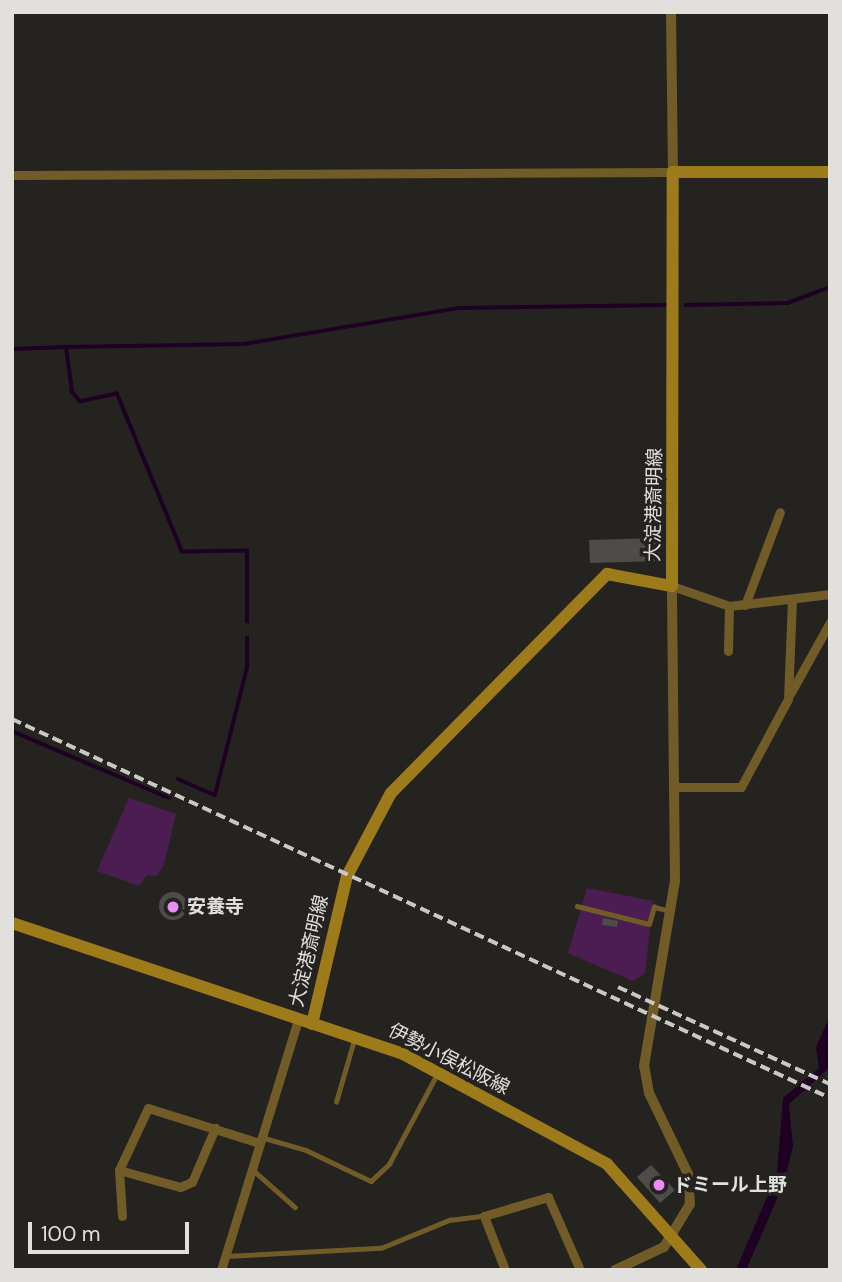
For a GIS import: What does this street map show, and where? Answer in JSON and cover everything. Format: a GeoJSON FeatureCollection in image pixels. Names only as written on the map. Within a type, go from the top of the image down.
{"type":"FeatureCollection","features":[{"type":"Feature","properties":{"kind":"main road"},"geometry":{"type":"LineString","coordinates":[[673,172],[830,173]]}},
{"type":"Feature","properties":{"kind":"main road","name":"大淀港斎明線"},"geometry":{"type":"LineString","coordinates":[[312,1024],[347,876],[390,793],[607,575],[672,586],[673,172]]}},
{"type":"Feature","properties":{"kind":"main road","name":"伊勢小俣松阪線"},"geometry":{"type":"LineString","coordinates":[[12,923],[298,1020],[356,1036],[438,1073],[607,1164],[674,1235],[701,1270]]}},
{"type":"Feature","properties":{"kind":"street"},"geometry":{"type":"LineString","coordinates":[[12,175],[673,172],[671,12]]}},
{"type":"Feature","properties":{"kind":"street"},"geometry":{"type":"LineString","coordinates":[[745,605],[780,512]]}},
{"type":"Feature","properties":{"kind":"street"},"geometry":{"type":"LineString","coordinates":[[615,1270],[660,1250],[688,1214],[690,1185],[649,1093],[644,1066],[671,911],[675,787],[672,586],[729,606],[830,594]]}},
{"type":"Feature","properties":{"kind":"street"},"geometry":{"type":"LineString","coordinates":[[788,699],[792,600]]}},
{"type":"Feature","properties":{"kind":"street"},"geometry":{"type":"LineString","coordinates":[[728,651],[729,606]]}},
{"type":"Feature","properties":{"kind":"street"},"geometry":{"type":"LineString","coordinates":[[675,787],[741,787],[828,629]]}},
{"type":"Feature","properties":{"kind":"street"},"geometry":{"type":"LineString","coordinates":[[221,1270],[298,1020]]}},
{"type":"Feature","properties":{"kind":"street"},"geometry":{"type":"LineString","coordinates":[[122,1216],[119,1170],[148,1108],[260,1140]]}},
{"type":"Feature","properties":{"kind":"street"},"geometry":{"type":"LineString","coordinates":[[119,1170],[180,1187],[192,1182],[215,1128]]}},
{"type":"Feature","properties":{"kind":"street"},"geometry":{"type":"LineString","coordinates":[[505,1270],[484,1216],[548,1197],[580,1270]]}},
{"type":"Feature","properties":{"kind":"lane"},"geometry":{"type":"LineString","coordinates":[[577,906],[649,924],[654,906],[671,911]]}},
{"type":"Feature","properties":{"kind":"lane"},"geometry":{"type":"LineString","coordinates":[[335,1102],[356,1036]]}},
{"type":"Feature","properties":{"kind":"lane"},"geometry":{"type":"LineString","coordinates":[[260,1140],[306,1150],[371,1181],[388,1164],[438,1073]]}},
{"type":"Feature","properties":{"kind":"lane"},"geometry":{"type":"LineString","coordinates":[[252,1170],[295,1207]]}},
{"type":"Feature","properties":{"kind":"lane"},"geometry":{"type":"LineString","coordinates":[[225,1256],[381,1248],[449,1220],[484,1216]]}},
{"type":"Feature","properties":{"kind":"shaded area"},"geometry":{"type":"Polygon","coordinates":[[[129,798],[176,814],[164,864],[157,876],[147,875],[139,886],[97,871],[129,798]]]}},
{"type":"Feature","properties":{"kind":"shaded area"},"geometry":{"type":"Polygon","coordinates":[[[587,888],[653,901],[645,973],[633,981],[568,953],[587,888]]]}},
{"type":"Feature","properties":{"kind":"shaded area"},"geometry":{"type":"Polygon","coordinates":[[[830,1016],[828,1069],[789,1104],[793,1146],[784,1183],[746,1270],[736,1270],[777,1173],[783,1098],[819,1068],[816,1047],[830,1016]]]}},
{"type":"Feature","properties":{"kind":"building"},"geometry":{"type":"Polygon","coordinates":[[[659,538],[660,561],[590,563],[589,540],[659,538]]]}},
{"type":"Feature","properties":{"kind":"building","name":"安養寺"},"geometry":{"type":"Polygon","coordinates":[[[173,892],[183,896],[187,906],[183,916],[173,920],[163,916],[159,906],[163,896],[173,892]]]}},
{"type":"Feature","properties":{"kind":"building"},"geometry":{"type":"Polygon","coordinates":[[[603,918],[618,921],[617,927],[602,925],[603,918]]]}},
{"type":"Feature","properties":{"kind":"building","name":"ドミール上野"},"geometry":{"type":"Polygon","coordinates":[[[651,1165],[675,1190],[660,1203],[637,1177],[651,1165]]]}},
{"type":"Feature","properties":{"kind":"waterway"},"geometry":{"type":"LineString","coordinates":[[686,305],[788,303],[830,287]]}},
{"type":"Feature","properties":{"kind":"waterway"},"geometry":{"type":"LineString","coordinates":[[247,622],[247,551],[182,552],[117,394],[80,402],[72,392],[66,347],[244,344],[458,308],[666,305]]}},
{"type":"Feature","properties":{"kind":"waterway"},"geometry":{"type":"LineString","coordinates":[[12,349],[66,347]]}},
{"type":"Feature","properties":{"kind":"waterway"},"geometry":{"type":"LineString","coordinates":[[178,779],[215,795],[247,668],[247,638]]}},
{"type":"Feature","properties":{"kind":"waterway"},"geometry":{"type":"LineString","coordinates":[[12,731],[169,798]]}},
{"type":"Feature","properties":{"kind":"railway"},"geometry":{"type":"LineString","coordinates":[[12,719],[830,1098]]}},
{"type":"Feature","properties":{"kind":"railway"},"geometry":{"type":"LineString","coordinates":[[618,987],[830,1084]]}},
{"type":"Feature","properties":{"kind":"place","name":"安養寺"},"geometry":{"type":"Point","coordinates":[173,907]}},
{"type":"Feature","properties":{"kind":"place","name":"ドミール上野"},"geometry":{"type":"Point","coordinates":[659,1185]}}]}
